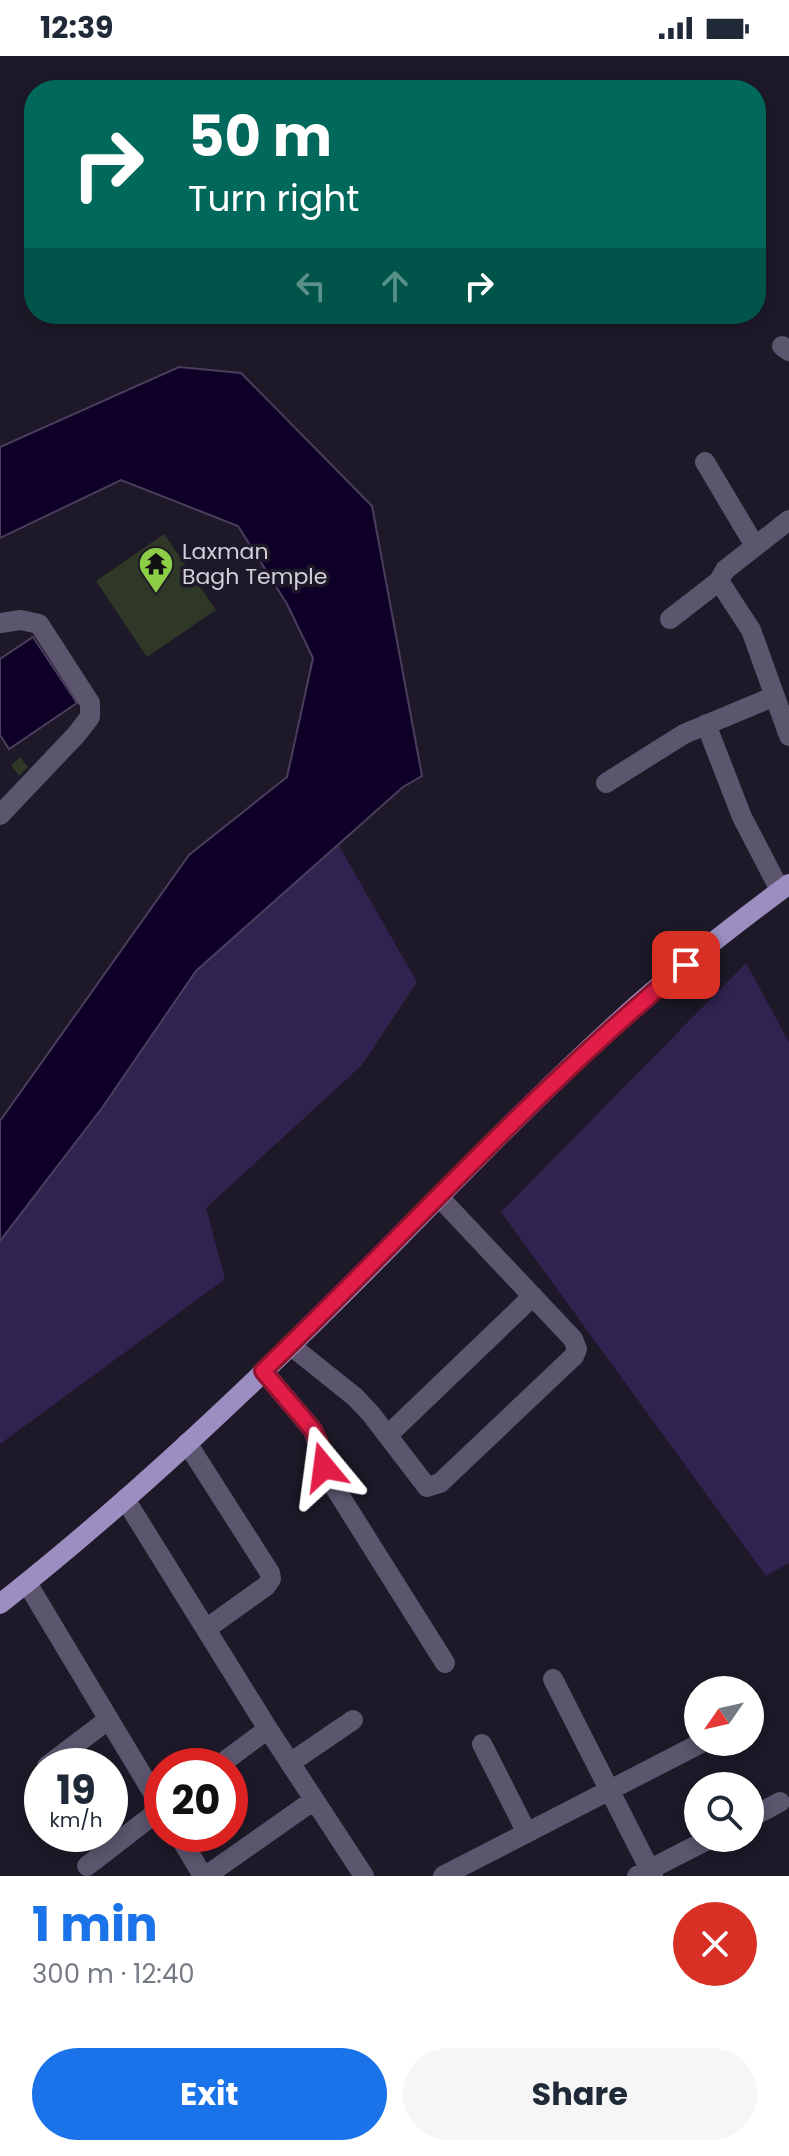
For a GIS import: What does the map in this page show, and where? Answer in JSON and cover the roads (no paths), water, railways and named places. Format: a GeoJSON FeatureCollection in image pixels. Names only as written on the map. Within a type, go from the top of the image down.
{"type":"FeatureCollection","features":[{"type":"Feature","properties":{"kind":"main road"},"geometry":{"type":"LineString","coordinates":[[0,1604],[187,1443],[520,1116],[639,1004],[785,887]]}},
{"type":"Feature","properties":{"kind":"street"},"geometry":{"type":"LineString","coordinates":[[705,462],[755,546]]}},
{"type":"Feature","properties":{"kind":"street"},"geometry":{"type":"LineString","coordinates":[[670,619],[719,581],[725,570],[789,520]]}},
{"type":"Feature","properties":{"kind":"street"},"geometry":{"type":"LineString","coordinates":[[719,581],[751,630],[789,736]]}},
{"type":"Feature","properties":{"kind":"street"},"geometry":{"type":"LineString","coordinates":[[0,623],[21,620],[39,624],[90,703],[90,717],[76,735],[0,815]]}},
{"type":"Feature","properties":{"kind":"street"},"geometry":{"type":"LineString","coordinates":[[606,783],[673,740],[775,696]]}},
{"type":"Feature","properties":{"kind":"street"},"geometry":{"type":"LineString","coordinates":[[706,724],[742,817],[785,887]]}},
{"type":"Feature","properties":{"kind":"street"},"geometry":{"type":"LineString","coordinates":[[290,1345],[355,1397],[427,1487],[433,1487],[574,1356],[577,1349],[573,1339],[439,1197]]}},
{"type":"Feature","properties":{"kind":"street"},"geometry":{"type":"LineString","coordinates":[[388,1435],[533,1296]]}},
{"type":"Feature","properties":{"kind":"street"},"geometry":{"type":"LineString","coordinates":[[263,1371],[313,1430],[330,1480],[445,1663]]}},
{"type":"Feature","properties":{"kind":"street"},"geometry":{"type":"LineString","coordinates":[[187,1443],[271,1579],[266,1586],[206,1629]]}},
{"type":"Feature","properties":{"kind":"street"},"geometry":{"type":"LineString","coordinates":[[125,1499],[364,1876]]}},
{"type":"Feature","properties":{"kind":"street"},"geometry":{"type":"LineString","coordinates":[[27,1583],[144,1778]]}},
{"type":"Feature","properties":{"kind":"street"},"geometry":{"type":"LineString","coordinates":[[553,1679],[610,1790],[647,1874],[686,1852]]}},
{"type":"Feature","properties":{"kind":"street"},"geometry":{"type":"LineString","coordinates":[[71,1748],[109,1719]]}},
{"type":"Feature","properties":{"kind":"street"},"geometry":{"type":"LineString","coordinates":[[290,1763],[353,1720]]}},
{"type":"Feature","properties":{"kind":"street"},"geometry":{"type":"LineString","coordinates":[[242,1748],[268,1729]]}},
{"type":"Feature","properties":{"kind":"street"},"geometry":{"type":"LineString","coordinates":[[482,1744],[527,1833]]}},
{"type":"Feature","properties":{"kind":"street"},"geometry":{"type":"LineString","coordinates":[[443,1876],[684,1752]]}},
{"type":"Feature","properties":{"kind":"street"},"geometry":{"type":"LineString","coordinates":[[190,1852],[205,1876],[314,1800]]}},
{"type":"Feature","properties":{"kind":"street"},"geometry":{"type":"LineString","coordinates":[[764,1811],[780,1802]]}},
{"type":"Feature","properties":{"kind":"street"},"geometry":{"type":"LineString","coordinates":[[87,1866],[144,1822]]}},
{"type":"Feature","properties":{"kind":"place","name":"Laxman Bagh Temple"},"geometry":{"type":"Point","coordinates":[156,595]}}]}
